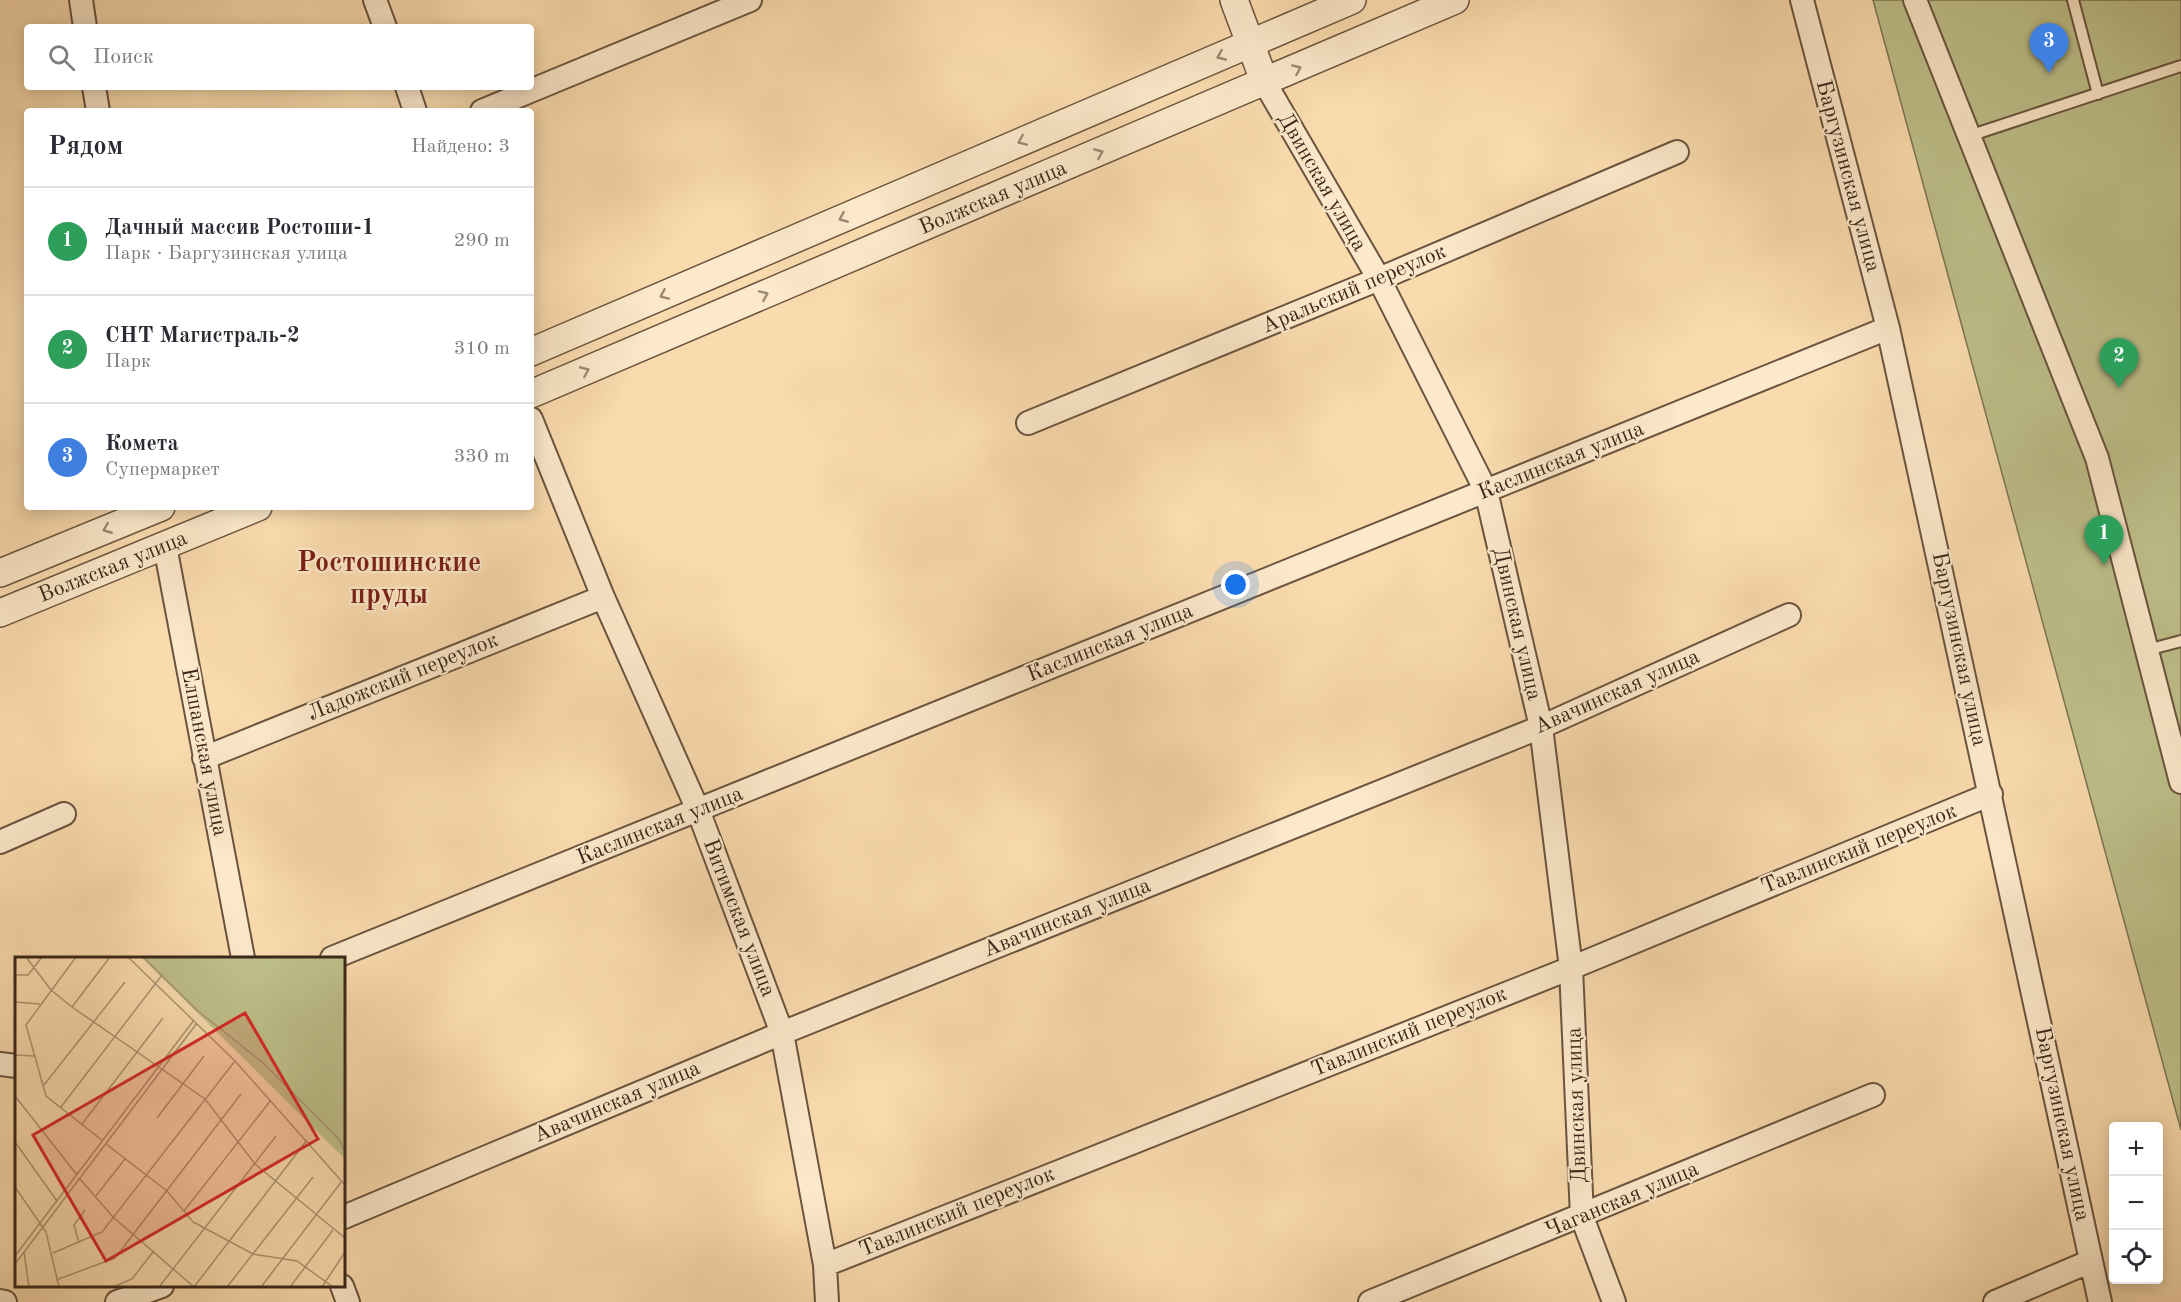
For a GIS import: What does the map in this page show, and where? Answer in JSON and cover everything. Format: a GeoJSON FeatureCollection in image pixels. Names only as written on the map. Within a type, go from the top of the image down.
{"type":"FeatureCollection","features":[{"type":"Feature","properties":{"kind":"street"},"geometry":{"type":"LineString","coordinates":[[81,0],[85,24]]}},
{"type":"Feature","properties":{"kind":"street"},"geometry":{"type":"LineString","coordinates":[[375,0],[384,24]]}},
{"type":"Feature","properties":{"kind":"street"},"geometry":{"type":"LineString","coordinates":[[534,89],[750,0]]}},
{"type":"Feature","properties":{"kind":"street","name":"Двинская улица"},"geometry":{"type":"LineString","coordinates":[[1234,0],[1264,83],[1379,279],[1486,491],[1541,728],[1571,968],[1582,1217],[1614,1302]]}},
{"type":"Feature","properties":{"kind":"street","name":"Волжская улица"},"geometry":{"type":"LineString","coordinates":[[534,351],[1352,0]]}},
{"type":"Feature","properties":{"kind":"street","name":"Волжская улица"},"geometry":{"type":"LineString","coordinates":[[534,393],[1455,0]]}},
{"type":"Feature","properties":{"kind":"street","name":"Баргузинская улица"},"geometry":{"type":"LineString","coordinates":[[1802,0],[1888,328],[2100,1302]]}},
{"type":"Feature","properties":{"kind":"street"},"geometry":{"type":"LineString","coordinates":[[1915,0],[2097,458],[2181,782]]}},
{"type":"Feature","properties":{"kind":"street"},"geometry":{"type":"LineString","coordinates":[[94,90],[98,108]]}},
{"type":"Feature","properties":{"kind":"street"},"geometry":{"type":"LineString","coordinates":[[408,90],[415,108]]}},
{"type":"Feature","properties":{"kind":"street"},"geometry":{"type":"LineString","coordinates":[[489,108],[533,90]]}},
{"type":"Feature","properties":{"kind":"street","name":"Аральский переулок"},"geometry":{"type":"LineString","coordinates":[[1028,423],[1379,279],[1677,152]]}},
{"type":"Feature","properties":{"kind":"street","name":"Каслинская улица"},"geometry":{"type":"LineString","coordinates":[[334,957],[1888,328]]}},
{"type":"Feature","properties":{"kind":"street","name":"Витимская улица"},"geometry":{"type":"LineString","coordinates":[[534,426],[603,597],[698,810],[782,1033],[825,1264],[827,1302]]}},
{"type":"Feature","properties":{"kind":"street","name":"Волжская улица"},"geometry":{"type":"LineString","coordinates":[[0,573],[153,510]]}},
{"type":"Feature","properties":{"kind":"street","name":"Волжская улица"},"geometry":{"type":"LineString","coordinates":[[0,613],[251,510]]}},
{"type":"Feature","properties":{"kind":"street","name":"Елшанская улица"},"geometry":{"type":"LineString","coordinates":[[165,546],[243,957]]}},
{"type":"Feature","properties":{"kind":"street","name":"Ладожский переулок"},"geometry":{"type":"LineString","coordinates":[[204,758],[603,597]]}},
{"type":"Feature","properties":{"kind":"street","name":"Авачинская улица"},"geometry":{"type":"LineString","coordinates":[[345,1217],[782,1033],[1541,728],[1789,615]]}},
{"type":"Feature","properties":{"kind":"street","name":"Тавлинский переулок"},"geometry":{"type":"LineString","coordinates":[[825,1264],[1571,968],[1991,794]]}},
{"type":"Feature","properties":{"kind":"street"},"geometry":{"type":"LineString","coordinates":[[0,842],[64,814]]}},
{"type":"Feature","properties":{"kind":"street"},"geometry":{"type":"LineString","coordinates":[[0,1064],[15,1066]]}},
{"type":"Feature","properties":{"kind":"street","name":"Чаганская улица"},"geometry":{"type":"LineString","coordinates":[[1370,1302],[1582,1217],[1873,1095]]}},
{"type":"Feature","properties":{"kind":"street"},"geometry":{"type":"LineString","coordinates":[[1995,1302],[2091,1261]]}},
{"type":"Feature","properties":{"kind":"street"},"geometry":{"type":"LineString","coordinates":[[117,1302],[159,1287]]}},
{"type":"Feature","properties":{"kind":"street"},"geometry":{"type":"LineString","coordinates":[[342,1287],[348,1302]]}},
{"type":"Feature","properties":{"kind":"street"},"geometry":{"type":"LineString","coordinates":[[0,1301],[5,1302]]}},
{"type":"Feature","properties":{"kind":"lane"},"geometry":{"type":"LineString","coordinates":[[2073,0],[2098,94]]}},
{"type":"Feature","properties":{"kind":"lane"},"geometry":{"type":"LineString","coordinates":[[1969,136],[2181,66]]}},
{"type":"Feature","properties":{"kind":"lane"},"geometry":{"type":"LineString","coordinates":[[2147,650],[2181,641]]}},
{"type":"Feature","properties":{"kind":"green space"},"geometry":{"type":"Polygon","coordinates":[[[1873,0],[2181,0],[2181,1130],[1873,0]]]}},
{"type":"Feature","properties":{"kind":"place","name":"Комета"},"geometry":{"type":"Point","coordinates":[2049,73]}},
{"type":"Feature","properties":{"kind":"place","name":"СНТ Магистраль-2"},"geometry":{"type":"Point","coordinates":[2119,388]}},
{"type":"Feature","properties":{"kind":"place","name":"Дачный массив Ростоши-1"},"geometry":{"type":"Point","coordinates":[2104,565]}},
{"type":"Feature","properties":{"kind":"district","name":"Ростошинские пруды"},"geometry":{"type":"Point","coordinates":[389,580]}}]}
